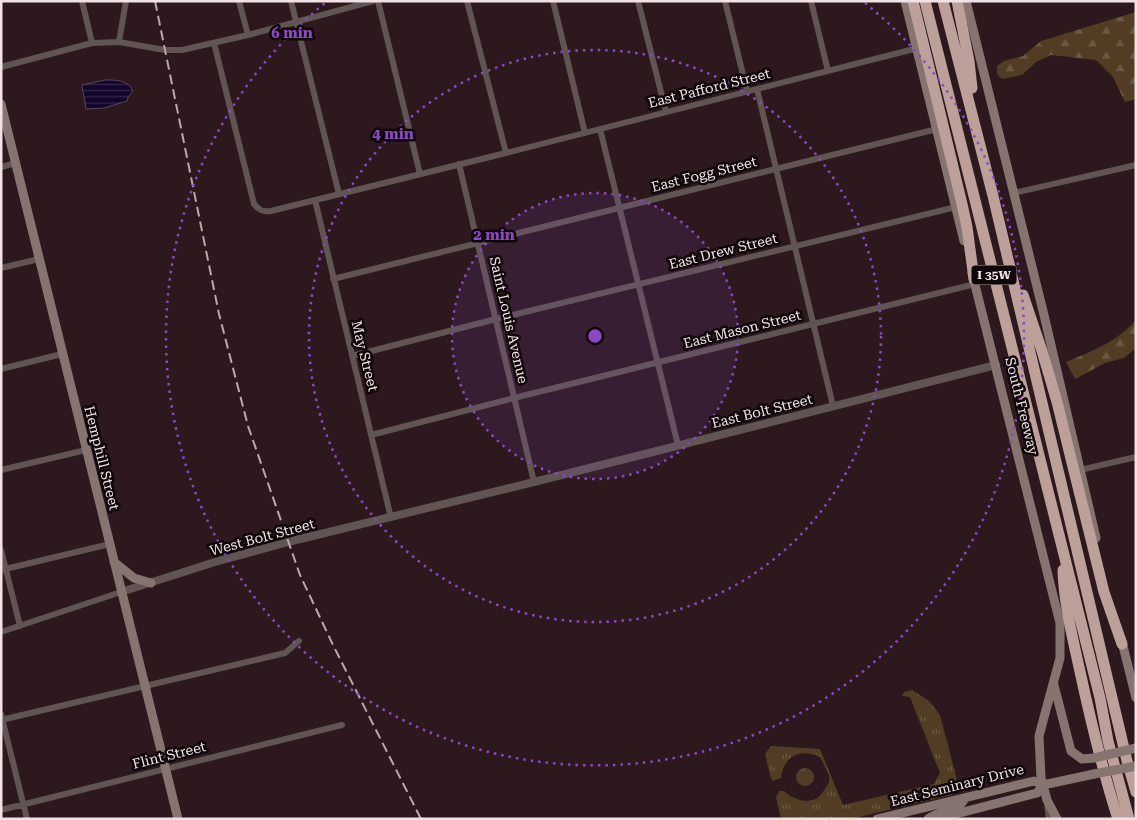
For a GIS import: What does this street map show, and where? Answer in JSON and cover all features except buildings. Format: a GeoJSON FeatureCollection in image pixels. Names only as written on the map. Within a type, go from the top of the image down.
{"type":"FeatureCollection","features":[{"type":"Feature","properties":{"kind":"highway"},"geometry":{"type":"LineString","coordinates":[[913,1],[962,204],[974,281]]}},
{"type":"Feature","properties":{"kind":"highway","name":"South Freeway"},"geometry":{"type":"LineString","coordinates":[[925,1],[1129,819]]}},
{"type":"Feature","properties":{"kind":"highway","name":"South Freeway"},"geometry":{"type":"LineString","coordinates":[[943,1],[1000,226],[1136,792]]}},
{"type":"Feature","properties":{"kind":"highway"},"geometry":{"type":"LineString","coordinates":[[957,1],[969,61],[976,130]]}},
{"type":"Feature","properties":{"kind":"highway"},"geometry":{"type":"LineString","coordinates":[[1000,226],[1057,402],[1104,592],[1122,644]]}},
{"type":"Feature","properties":{"kind":"highway"},"geometry":{"type":"LineString","coordinates":[[1062,548],[1064,594],[1097,746],[1118,819]]}},
{"type":"Feature","properties":{"kind":"main road","name":"South Freeway"},"geometry":{"type":"LineString","coordinates":[[905,1],[1060,623],[1060,658],[1039,736],[1042,785],[1057,819]]}},
{"type":"Feature","properties":{"kind":"main road"},"geometry":{"type":"LineString","coordinates":[[966,1],[1044,315],[1122,644],[1132,667],[1136,698]]}},
{"type":"Feature","properties":{"kind":"main road","name":"Hemphill Street"},"geometry":{"type":"LineString","coordinates":[[1,104],[178,819]]}},
{"type":"Feature","properties":{"kind":"main road"},"geometry":{"type":"LineString","coordinates":[[114,562],[134,578],[151,583]]}},
{"type":"Feature","properties":{"kind":"main road"},"geometry":{"type":"LineString","coordinates":[[1054,685],[1071,751],[1082,759],[1136,748]]}},
{"type":"Feature","properties":{"kind":"main road","name":"East Seminary Drive"},"geometry":{"type":"LineString","coordinates":[[877,819],[1034,781],[1042,785],[1136,766]]}},
{"type":"Feature","properties":{"kind":"main road","name":"East Seminary Drive"},"geometry":{"type":"LineString","coordinates":[[936,819],[1037,793],[1042,785]]}},
{"type":"Feature","properties":{"kind":"main road"},"geometry":{"type":"LineString","coordinates":[[928,819],[934,814],[958,806],[965,798]]}},
{"type":"Feature","properties":{"kind":"street"},"geometry":{"type":"LineString","coordinates":[[82,1],[92,43]]}},
{"type":"Feature","properties":{"kind":"street"},"geometry":{"type":"LineString","coordinates":[[119,42],[126,1]]}},
{"type":"Feature","properties":{"kind":"street"},"geometry":{"type":"LineString","coordinates":[[239,1],[248,35]]}},
{"type":"Feature","properties":{"kind":"street"},"geometry":{"type":"LineString","coordinates":[[291,1],[339,194]]}},
{"type":"Feature","properties":{"kind":"street"},"geometry":{"type":"LineString","coordinates":[[1,67],[92,43],[119,42],[165,50],[182,50],[248,35],[373,1]]}},
{"type":"Feature","properties":{"kind":"street"},"geometry":{"type":"LineString","coordinates":[[378,1],[420,174]]}},
{"type":"Feature","properties":{"kind":"street"},"geometry":{"type":"LineString","coordinates":[[467,1],[506,153]]}},
{"type":"Feature","properties":{"kind":"street"},"geometry":{"type":"LineString","coordinates":[[553,1],[585,133]]}},
{"type":"Feature","properties":{"kind":"street"},"geometry":{"type":"LineString","coordinates":[[638,1],[666,112]]}},
{"type":"Feature","properties":{"kind":"street"},"geometry":{"type":"LineString","coordinates":[[725,1],[747,91]]}},
{"type":"Feature","properties":{"kind":"street"},"geometry":{"type":"LineString","coordinates":[[811,1],[828,71]]}},
{"type":"Feature","properties":{"kind":"street","name":"East Pafford Street"},"geometry":{"type":"LineString","coordinates":[[214,43],[254,204],[263,212],[506,153],[918,48]]}},
{"type":"Feature","properties":{"kind":"street"},"geometry":{"type":"LineString","coordinates":[[757,89],[833,406]]}},
{"type":"Feature","properties":{"kind":"street"},"geometry":{"type":"LineString","coordinates":[[600,129],[678,445]]}},
{"type":"Feature","properties":{"kind":"street","name":"East Fogg Street"},"geometry":{"type":"LineString","coordinates":[[333,279],[937,129]]}},
{"type":"Feature","properties":{"kind":"street"},"geometry":{"type":"LineString","coordinates":[[1,167],[16,163]]}},
{"type":"Feature","properties":{"kind":"street","name":"Saint Louis Avenue"},"geometry":{"type":"LineString","coordinates":[[459,164],[534,482]]}},
{"type":"Feature","properties":{"kind":"street"},"geometry":{"type":"LineString","coordinates":[[1014,193],[1136,165]]}},
{"type":"Feature","properties":{"kind":"street","name":"May Street"},"geometry":{"type":"LineString","coordinates":[[314,200],[391,518]]}},
{"type":"Feature","properties":{"kind":"street","name":"East Drew Street"},"geometry":{"type":"LineString","coordinates":[[352,356],[956,207]]}},
{"type":"Feature","properties":{"kind":"street"},"geometry":{"type":"LineString","coordinates":[[1,268],[39,259]]}},
{"type":"Feature","properties":{"kind":"street","name":"East Mason Street"},"geometry":{"type":"LineString","coordinates":[[371,436],[514,398],[814,324],[974,281]]}},
{"type":"Feature","properties":{"kind":"street"},"geometry":{"type":"LineString","coordinates":[[1,369],[62,354]]}},
{"type":"Feature","properties":{"kind":"street","name":"East Bolt Street"},"geometry":{"type":"LineString","coordinates":[[534,482],[996,365]]}},
{"type":"Feature","properties":{"kind":"street"},"geometry":{"type":"LineString","coordinates":[[1,470],[86,450]]}},
{"type":"Feature","properties":{"kind":"street"},"geometry":{"type":"LineString","coordinates":[[1080,470],[1136,457]]}},
{"type":"Feature","properties":{"kind":"street","name":"West Bolt Street"},"geometry":{"type":"LineString","coordinates":[[1,632],[121,592],[254,551],[534,482]]}},
{"type":"Feature","properties":{"kind":"street"},"geometry":{"type":"LineString","coordinates":[[4,570],[110,544]]}},
{"type":"Feature","properties":{"kind":"street"},"geometry":{"type":"LineString","coordinates":[[1,550],[4,570],[20,626]]}},
{"type":"Feature","properties":{"kind":"street"},"geometry":{"type":"LineString","coordinates":[[27,819],[2,718],[285,653],[299,641]]}},
{"type":"Feature","properties":{"kind":"street","name":"Flint Street"},"geometry":{"type":"LineString","coordinates":[[1,810],[342,725]]}},
{"type":"Feature","properties":{"kind":"street"},"geometry":{"type":"LineString","coordinates":[[1047,800],[1049,819]]}},
{"type":"Feature","properties":{"kind":"green space"},"geometry":{"type":"Polygon","coordinates":[[[1136,12],[1136,99],[1125,102],[1113,77],[1096,60],[1051,55],[1036,62],[1022,75],[1002,79],[997,74],[997,66],[1004,61],[1023,56],[1041,41],[1136,12]]]}},
{"type":"Feature","properties":{"kind":"green space"},"geometry":{"type":"Polygon","coordinates":[[[1136,320],[1136,348],[1124,358],[1105,363],[1075,379],[1066,362],[1095,350],[1112,340],[1129,328],[1136,320]]]}},
{"type":"Feature","properties":{"kind":"green space"},"geometry":{"type":"Polygon","coordinates":[[[912,690],[929,701],[940,715],[958,784],[957,790],[952,795],[850,819],[781,819],[776,797],[779,791],[784,791],[798,800],[811,800],[817,798],[823,792],[829,783],[829,775],[820,757],[806,753],[789,759],[782,770],[781,778],[773,781],[765,754],[771,746],[820,749],[843,805],[934,784],[940,773],[910,697],[902,696],[904,692],[912,690]]]}},
{"type":"Feature","properties":{"kind":"green space"},"geometry":{"type":"Polygon","coordinates":[[[801,768],[809,768],[814,773],[812,784],[801,786],[796,781],[796,773],[801,768]]]}},
{"type":"Feature","properties":{"kind":"shaded area"},"geometry":{"type":"Polygon","coordinates":[[[105,80],[125,83],[133,91],[127,101],[104,108],[86,109],[82,85],[105,80]]]}},
{"type":"Feature","properties":{"kind":"railway"},"geometry":{"type":"LineString","coordinates":[[155,1],[219,314],[248,426],[300,575],[333,645],[421,819]]}}]}
